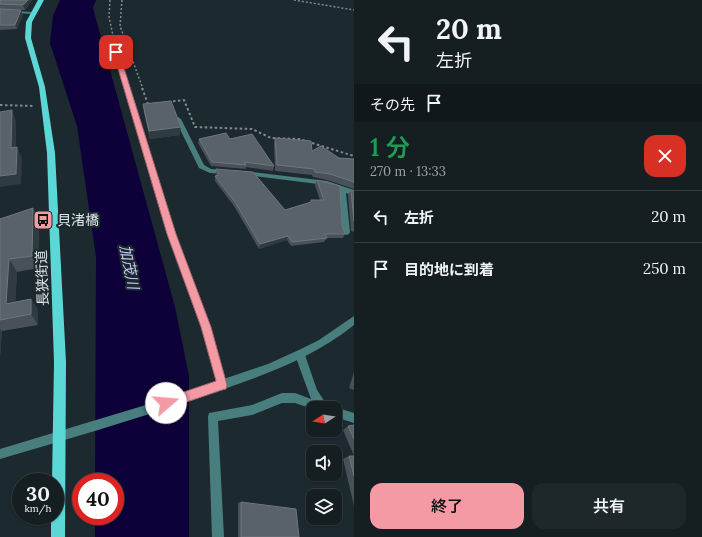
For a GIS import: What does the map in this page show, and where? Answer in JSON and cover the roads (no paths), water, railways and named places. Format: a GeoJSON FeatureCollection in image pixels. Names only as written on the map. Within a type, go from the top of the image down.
{"type":"FeatureCollection","features":[{"type":"Feature","properties":{"kind":"main road","name":"長狭街道"},"geometry":{"type":"LineString","coordinates":[[41,0],[28,25],[28,38],[46,106],[50,138],[54,200],[60,362],[58,537]]}},
{"type":"Feature","properties":{"kind":"street"},"geometry":{"type":"LineString","coordinates":[[0,11],[33,13]]}},
{"type":"Feature","properties":{"kind":"street"},"geometry":{"type":"LineString","coordinates":[[116,52],[171,233],[206,327],[217,386]]}},
{"type":"Feature","properties":{"kind":"street"},"geometry":{"type":"LineString","coordinates":[[178,119],[201,166],[210,171],[235,172],[319,182],[354,193]]}},
{"type":"Feature","properties":{"kind":"street"},"geometry":{"type":"LineString","coordinates":[[342,189],[346,232]]}},
{"type":"Feature","properties":{"kind":"street"},"geometry":{"type":"LineString","coordinates":[[0,454],[84,429],[217,386],[300,355],[354,320]]}},
{"type":"Feature","properties":{"kind":"street"},"geometry":{"type":"LineString","coordinates":[[300,355],[313,394],[318,401]]}},
{"type":"Feature","properties":{"kind":"street"},"geometry":{"type":"LineString","coordinates":[[218,537],[213,417],[252,410],[282,398],[295,398],[306,402]]}},
{"type":"Feature","properties":{"kind":"street"},"geometry":{"type":"LineString","coordinates":[[342,414],[354,418]]}},
{"type":"Feature","properties":{"kind":"water","name":"加茂川"},"geometry":{"type":"Polygon","coordinates":[[[60,0],[96,0],[93,8],[175,307],[189,376],[189,537],[95,537],[95,525],[124,525],[124,473],[95,473],[96,257],[77,126],[50,43],[53,16],[60,0]]]}},
{"type":"Feature","properties":{"kind":"place","name":"貝渚橋"},"geometry":{"type":"Point","coordinates":[43,220]}}]}
